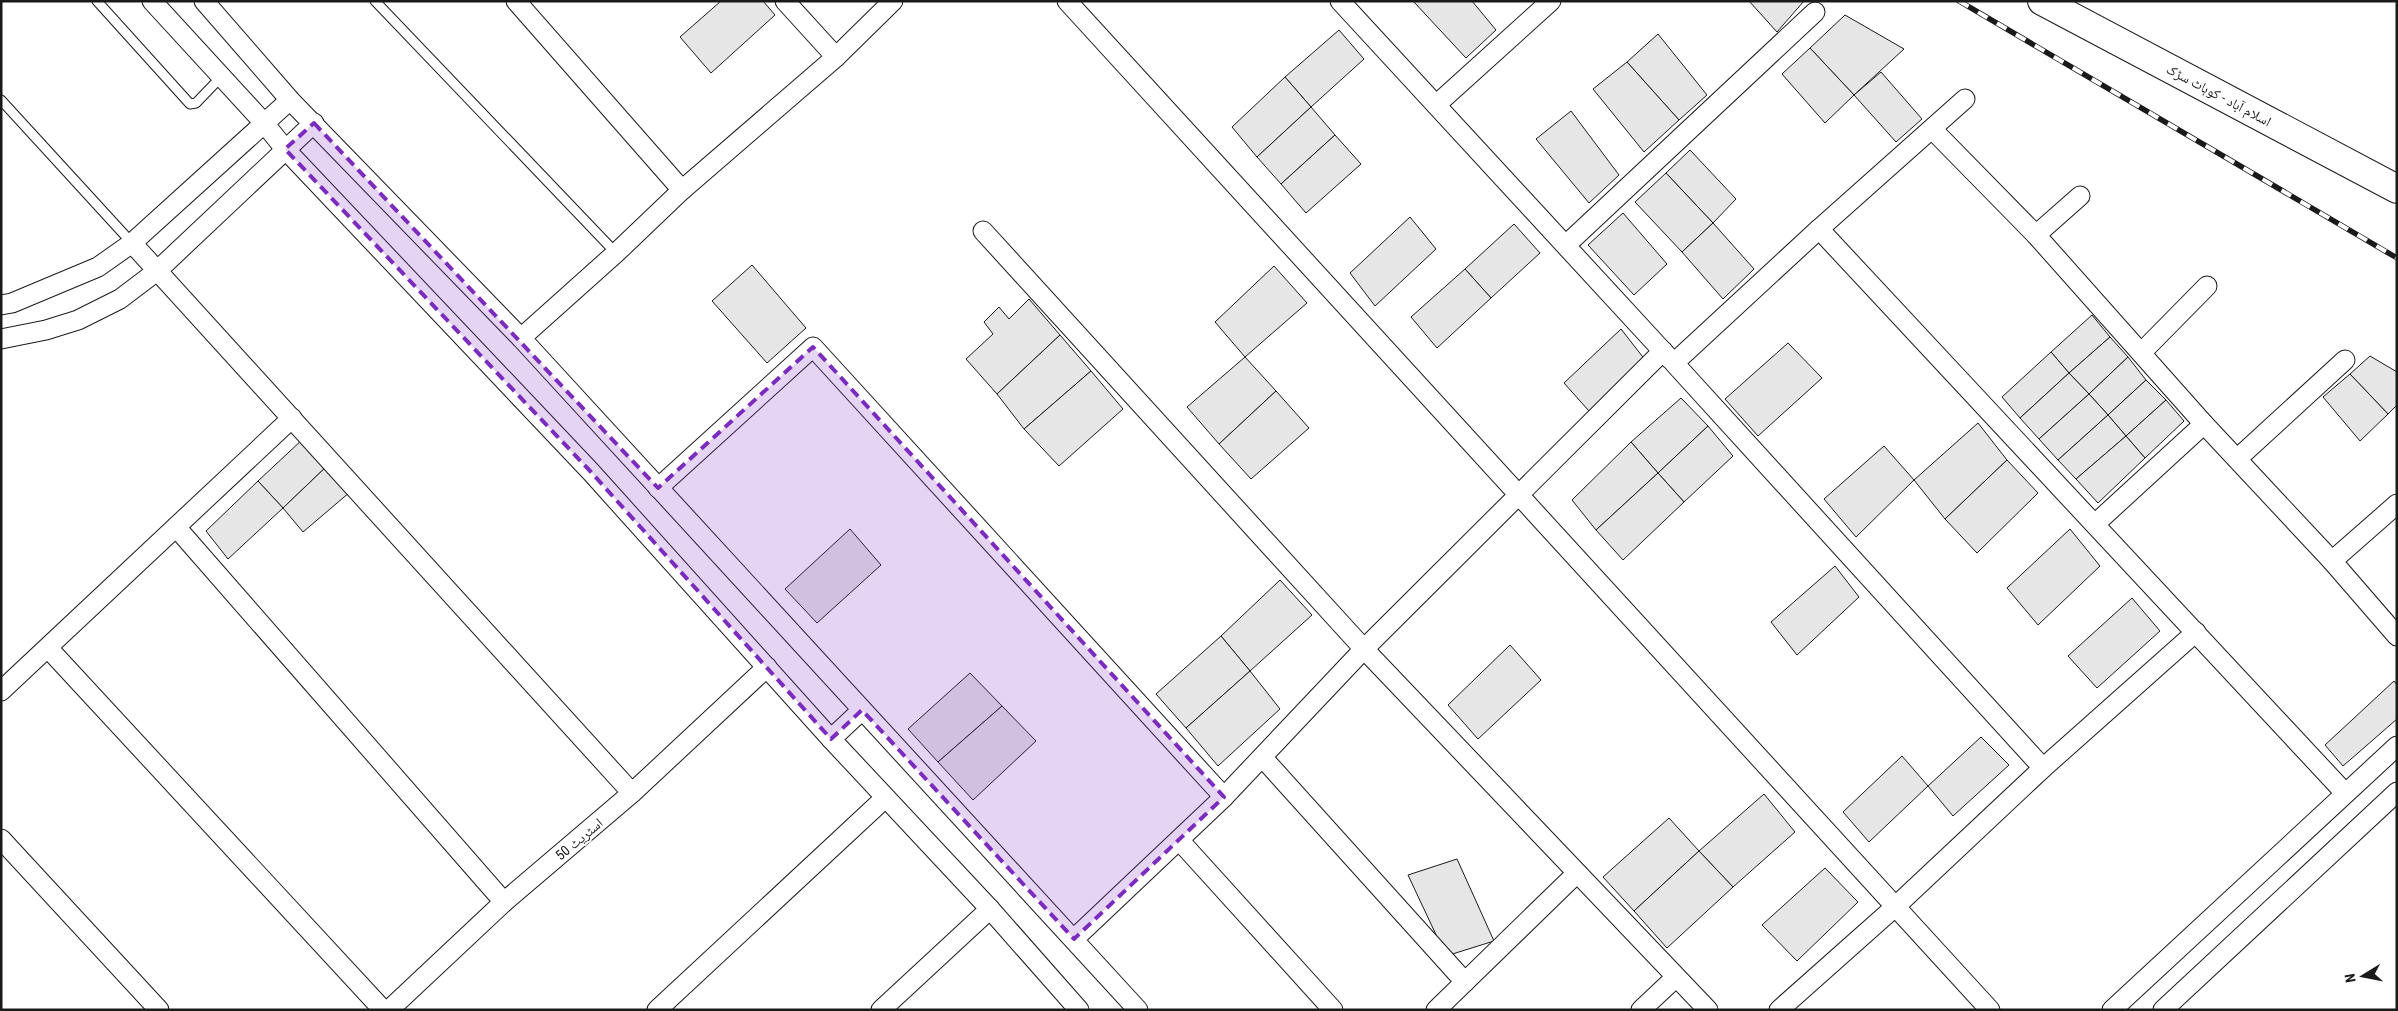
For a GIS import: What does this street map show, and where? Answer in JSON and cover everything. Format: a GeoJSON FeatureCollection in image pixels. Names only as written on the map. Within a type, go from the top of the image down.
{"type":"FeatureCollection","features":[{"type":"Feature","properties":{"kind":"highway","name":"اسلام آباد - کوہاٹ سڑک"},"geometry":{"type":"LineString","coordinates":[[2042,1],[2397,188]]}},
{"type":"Feature","properties":{"kind":"street"},"geometry":{"type":"LineString","coordinates":[[152,1],[264,123],[285,149],[591,472],[831,739],[990,909],[1079,1010]]}},
{"type":"Feature","properties":{"kind":"street"},"geometry":{"type":"LineString","coordinates":[[204,1],[290,100],[521,338],[1138,1010]]}},
{"type":"Feature","properties":{"kind":"street"},"geometry":{"type":"LineString","coordinates":[[516,1],[682,190]]}},
{"type":"Feature","properties":{"kind":"street"},"geometry":{"type":"LineString","coordinates":[[785,1],[836,57]]}},
{"type":"Feature","properties":{"kind":"street"},"geometry":{"type":"LineString","coordinates":[[521,338],[616,253],[682,190],[836,57],[893,1]]}},
{"type":"Feature","properties":{"kind":"street"},"geometry":{"type":"LineString","coordinates":[[1067,1],[1990,1010]]}},
{"type":"Feature","properties":{"kind":"street"},"geometry":{"type":"LineString","coordinates":[[1340,1],[1566,245],[2042,768]]}},
{"type":"Feature","properties":{"kind":"street"},"geometry":{"type":"LineString","coordinates":[[1436,105],[1550,1]]}},
{"type":"Feature","properties":{"kind":"street"},"geometry":{"type":"LineString","coordinates":[[1566,245],[1815,12]]}},
{"type":"Feature","properties":{"kind":"street"},"geometry":{"type":"LineString","coordinates":[[1074,939],[1224,797],[1263,758],[1364,649],[1518,496],[1668,357],[1819,229],[1965,99]]}},
{"type":"Feature","properties":{"kind":"street"},"geometry":{"type":"LineString","coordinates":[[1,305],[12,303],[98,268],[132,243],[166,214],[290,100]]}},
{"type":"Feature","properties":{"kind":"street"},"geometry":{"type":"LineString","coordinates":[[1,338],[46,330],[78,320],[120,299],[157,271],[314,123]]}},
{"type":"Feature","properties":{"kind":"street"},"geometry":{"type":"LineString","coordinates":[[1932,129],[2036,235],[2204,424],[2332,561],[2397,636]]}},
{"type":"Feature","properties":{"kind":"street"},"geometry":{"type":"LineString","coordinates":[[2036,235],[2080,196]]}},
{"type":"Feature","properties":{"kind":"street"},"geometry":{"type":"LineString","coordinates":[[1819,229],[2345,793]]}},
{"type":"Feature","properties":{"kind":"street"},"geometry":{"type":"LineString","coordinates":[[983,231],[1364,649],[1675,978],[1708,1010]]}},
{"type":"Feature","properties":{"kind":"street"},"geometry":{"type":"LineString","coordinates":[[132,243],[632,793]]}},
{"type":"Feature","properties":{"kind":"street"},"geometry":{"type":"LineString","coordinates":[[2142,352],[2207,286]]}},
{"type":"Feature","properties":{"kind":"street"},"geometry":{"type":"LineString","coordinates":[[658,488],[813,347],[1224,797]]}},
{"type":"Feature","properties":{"kind":"street"},"geometry":{"type":"LineString","coordinates":[[2237,459],[2345,360]]}},
{"type":"Feature","properties":{"kind":"street"},"geometry":{"type":"LineString","coordinates":[[1,692],[292,418]]}},
{"type":"Feature","properties":{"kind":"street"},"geometry":{"type":"LineString","coordinates":[[2095,524],[2204,424]]}},
{"type":"Feature","properties":{"kind":"street"},"geometry":{"type":"LineString","coordinates":[[2332,561],[2397,504]]}},
{"type":"Feature","properties":{"kind":"street"},"geometry":{"type":"LineString","coordinates":[[176,527],[504,902]]}},
{"type":"Feature","properties":{"kind":"street"},"geometry":{"type":"LineString","coordinates":[[1779,1010],[1896,906],[2042,768],[2196,632]]}},
{"type":"Feature","properties":{"kind":"street"},"geometry":{"type":"LineString","coordinates":[[48,648],[383,1010]]}},
{"type":"Feature","properties":{"kind":"street","name":"اسٹریٹ 50"},"geometry":{"type":"LineString","coordinates":[[389,1010],[504,902],[632,793],[767,667]]}},
{"type":"Feature","properties":{"kind":"street"},"geometry":{"type":"LineString","coordinates":[[831,739],[862,710]]}},
{"type":"Feature","properties":{"kind":"street"},"geometry":{"type":"LineString","coordinates":[[2112,1010],[2397,746]]}},
{"type":"Feature","properties":{"kind":"street"},"geometry":{"type":"LineString","coordinates":[[1263,758],[1465,982]]}},
{"type":"Feature","properties":{"kind":"street"},"geometry":{"type":"LineString","coordinates":[[2163,1010],[2397,792]]}},
{"type":"Feature","properties":{"kind":"street"},"geometry":{"type":"LineString","coordinates":[[657,1010],[885,798]]}},
{"type":"Feature","properties":{"kind":"street"},"geometry":{"type":"LineString","coordinates":[[1,838],[159,1010]]}},
{"type":"Feature","properties":{"kind":"street"},"geometry":{"type":"LineString","coordinates":[[1178,840],[1333,1010]]}},
{"type":"Feature","properties":{"kind":"street"},"geometry":{"type":"LineString","coordinates":[[1436,1010],[1577,873]]}},
{"type":"Feature","properties":{"kind":"street"},"geometry":{"type":"LineString","coordinates":[[881,1010],[990,909]]}},
{"type":"Feature","properties":{"kind":"street"},"geometry":{"type":"LineString","coordinates":[[1641,1010],[1675,978]]}},
{"type":"Feature","properties":{"kind":"lane"},"geometry":{"type":"LineString","coordinates":[[97,1],[190,104],[196,103],[221,77]]}},
{"type":"Feature","properties":{"kind":"lane"},"geometry":{"type":"LineString","coordinates":[[375,1],[616,253]]}},
{"type":"Feature","properties":{"kind":"lane"},"geometry":{"type":"LineString","coordinates":[[1,100],[132,243]]}},
{"type":"Feature","properties":{"kind":"highlighted area"},"geometry":{"type":"Polygon","coordinates":[[[314,123],[658,488],[813,347],[1224,797],[1074,939],[862,710],[831,739],[591,472],[285,149],[314,123]]]}},
{"type":"Feature","properties":{"kind":"building"},"geometry":{"type":"Polygon","coordinates":[[[721,1],[763,1],[775,15],[711,73],[680,37],[721,1]]]}},
{"type":"Feature","properties":{"kind":"building"},"geometry":{"type":"Polygon","coordinates":[[[1413,1],[1472,1],[1496,30],[1466,58],[1413,1]]]}},
{"type":"Feature","properties":{"kind":"building"},"geometry":{"type":"Polygon","coordinates":[[[1749,1],[1804,1],[1777,32],[1749,1]]]}},
{"type":"Feature","properties":{"kind":"building"},"geometry":{"type":"Polygon","coordinates":[[[1845,15],[1904,49],[1854,95],[1810,48],[1845,15]]]}},
{"type":"Feature","properties":{"kind":"building"},"geometry":{"type":"Polygon","coordinates":[[[1339,30],[1364,59],[1311,107],[1285,77],[1339,30]]]}},
{"type":"Feature","properties":{"kind":"building"},"geometry":{"type":"Polygon","coordinates":[[[1658,34],[1707,95],[1679,120],[1627,62],[1658,34]]]}},
{"type":"Feature","properties":{"kind":"building"},"geometry":{"type":"Polygon","coordinates":[[[1810,48],[1854,95],[1825,123],[1782,74],[1810,48]]]}},
{"type":"Feature","properties":{"kind":"building"},"geometry":{"type":"Polygon","coordinates":[[[1627,62],[1679,120],[1644,152],[1593,89],[1627,62]]]}},
{"type":"Feature","properties":{"kind":"building"},"geometry":{"type":"Polygon","coordinates":[[[1881,72],[1922,119],[1896,142],[1854,95],[1881,72]]]}},
{"type":"Feature","properties":{"kind":"building"},"geometry":{"type":"Polygon","coordinates":[[[1285,77],[1311,107],[1257,157],[1232,127],[1285,77]]]}},
{"type":"Feature","properties":{"kind":"building"},"geometry":{"type":"Polygon","coordinates":[[[1311,107],[1335,135],[1281,184],[1257,157],[1311,107]]]}},
{"type":"Feature","properties":{"kind":"building"},"geometry":{"type":"Polygon","coordinates":[[[1571,111],[1619,175],[1589,203],[1536,139],[1571,111]]]}},
{"type":"Feature","properties":{"kind":"building"},"geometry":{"type":"Polygon","coordinates":[[[1335,135],[1361,164],[1306,213],[1281,184],[1335,135]]]}},
{"type":"Feature","properties":{"kind":"building"},"geometry":{"type":"Polygon","coordinates":[[[1690,150],[1736,199],[1713,223],[1666,173],[1690,150]]]}},
{"type":"Feature","properties":{"kind":"building"},"geometry":{"type":"Polygon","coordinates":[[[1666,173],[1713,223],[1682,252],[1635,202],[1666,173]]]}},
{"type":"Feature","properties":{"kind":"building"},"geometry":{"type":"Polygon","coordinates":[[[1623,213],[1667,264],[1634,295],[1588,245],[1623,213]]]}},
{"type":"Feature","properties":{"kind":"building"},"geometry":{"type":"Polygon","coordinates":[[[1410,217],[1436,249],[1375,306],[1350,273],[1410,217]]]}},
{"type":"Feature","properties":{"kind":"building"},"geometry":{"type":"Polygon","coordinates":[[[1713,223],[1754,269],[1723,299],[1682,252],[1713,223]]]}},
{"type":"Feature","properties":{"kind":"building"},"geometry":{"type":"Polygon","coordinates":[[[1514,224],[1540,253],[1491,298],[1465,269],[1514,224]]]}},
{"type":"Feature","properties":{"kind":"building"},"geometry":{"type":"Polygon","coordinates":[[[752,265],[806,328],[767,363],[712,301],[752,265]]]}},
{"type":"Feature","properties":{"kind":"building"},"geometry":{"type":"Polygon","coordinates":[[[1274,266],[1307,303],[1245,357],[1215,322],[1274,266]]]}},
{"type":"Feature","properties":{"kind":"building"},"geometry":{"type":"Polygon","coordinates":[[[1465,269],[1491,298],[1437,348],[1411,317],[1465,269]]]}},
{"type":"Feature","properties":{"kind":"building"},"geometry":{"type":"Polygon","coordinates":[[[1029,299],[1060,335],[997,394],[966,359],[993,334],[984,322],[999,307],[1009,319],[1029,299]]]}},
{"type":"Feature","properties":{"kind":"building"},"geometry":{"type":"Polygon","coordinates":[[[2092,315],[2110,337],[2069,373],[2051,352],[2092,315]]]}},
{"type":"Feature","properties":{"kind":"building"},"geometry":{"type":"Polygon","coordinates":[[[1621,329],[1646,361],[1589,411],[1564,383],[1621,329]]]}},
{"type":"Feature","properties":{"kind":"building"},"geometry":{"type":"Polygon","coordinates":[[[1060,335],[1091,371],[1024,429],[997,394],[1060,335]]]}},
{"type":"Feature","properties":{"kind":"building"},"geometry":{"type":"Polygon","coordinates":[[[2110,337],[2128,357],[2089,394],[2069,373],[2110,337]]]}},
{"type":"Feature","properties":{"kind":"building"},"geometry":{"type":"Polygon","coordinates":[[[1788,343],[1822,378],[1758,436],[1725,399],[1788,343]]]}},
{"type":"Feature","properties":{"kind":"building"},"geometry":{"type":"Polygon","coordinates":[[[2051,352],[2069,373],[2020,418],[2002,397],[2051,352]]]}},
{"type":"Feature","properties":{"kind":"building"},"geometry":{"type":"Polygon","coordinates":[[[2370,356],[2397,372],[2397,405],[2388,414],[2350,374],[2370,356]]]}},
{"type":"Feature","properties":{"kind":"building"},"geometry":{"type":"Polygon","coordinates":[[[1245,357],[1276,391],[1219,444],[1187,407],[1245,357]]]}},
{"type":"Feature","properties":{"kind":"building"},"geometry":{"type":"Polygon","coordinates":[[[2128,357],[2146,380],[2108,415],[2089,394],[2128,357]]]}},
{"type":"Feature","properties":{"kind":"building"},"geometry":{"type":"Polygon","coordinates":[[[1091,371],[1123,409],[1059,466],[1024,429],[1091,371]]]}},
{"type":"Feature","properties":{"kind":"building"},"geometry":{"type":"Polygon","coordinates":[[[2069,373],[2089,394],[2039,439],[2020,418],[2069,373]]]}},
{"type":"Feature","properties":{"kind":"building"},"geometry":{"type":"Polygon","coordinates":[[[2350,374],[2388,414],[2360,441],[2323,397],[2350,374]]]}},
{"type":"Feature","properties":{"kind":"building"},"geometry":{"type":"Polygon","coordinates":[[[2146,380],[2166,400],[2126,436],[2108,415],[2146,380]]]}},
{"type":"Feature","properties":{"kind":"building"},"geometry":{"type":"Polygon","coordinates":[[[1276,391],[1309,428],[1251,479],[1219,444],[1276,391]]]}},
{"type":"Feature","properties":{"kind":"building"},"geometry":{"type":"Polygon","coordinates":[[[2089,394],[2108,415],[2058,460],[2039,439],[2089,394]]]}},
{"type":"Feature","properties":{"kind":"building"},"geometry":{"type":"Polygon","coordinates":[[[1681,398],[1708,426],[1658,473],[1631,442],[1681,398]]]}},
{"type":"Feature","properties":{"kind":"building"},"geometry":{"type":"Polygon","coordinates":[[[2166,400],[2184,421],[2145,458],[2126,436],[2166,400]]]}},
{"type":"Feature","properties":{"kind":"building"},"geometry":{"type":"Polygon","coordinates":[[[2108,415],[2126,436],[2076,479],[2058,460],[2108,415]]]}},
{"type":"Feature","properties":{"kind":"building"},"geometry":{"type":"Polygon","coordinates":[[[1978,423],[2007,460],[1945,519],[1914,480],[1978,423]]]}},
{"type":"Feature","properties":{"kind":"building"},"geometry":{"type":"Polygon","coordinates":[[[1708,426],[1733,456],[1684,502],[1658,473],[1708,426]]]}},
{"type":"Feature","properties":{"kind":"building"},"geometry":{"type":"Polygon","coordinates":[[[2126,436],[2145,458],[2098,503],[2076,479],[2126,436]]]}},
{"type":"Feature","properties":{"kind":"building"},"geometry":{"type":"Polygon","coordinates":[[[304,438],[328,465],[283,508],[258,481],[304,438]]]}},
{"type":"Feature","properties":{"kind":"building"},"geometry":{"type":"Polygon","coordinates":[[[1631,442],[1658,473],[1596,530],[1572,500],[1631,442]]]}},
{"type":"Feature","properties":{"kind":"building"},"geometry":{"type":"Polygon","coordinates":[[[1884,446],[1914,480],[1856,537],[1824,499],[1884,446]]]}},
{"type":"Feature","properties":{"kind":"building"},"geometry":{"type":"Polygon","coordinates":[[[2007,460],[2038,493],[1977,553],[1945,519],[2007,460]]]}},
{"type":"Feature","properties":{"kind":"building"},"geometry":{"type":"Polygon","coordinates":[[[328,465],[350,492],[303,532],[283,508],[328,465]]]}},
{"type":"Feature","properties":{"kind":"building"},"geometry":{"type":"Polygon","coordinates":[[[1658,473],[1684,502],[1623,560],[1596,530],[1658,473]]]}},
{"type":"Feature","properties":{"kind":"building"},"geometry":{"type":"Polygon","coordinates":[[[258,481],[283,508],[228,559],[206,531],[258,481]]]}},
{"type":"Feature","properties":{"kind":"building"},"geometry":{"type":"Polygon","coordinates":[[[850,529],[881,565],[817,623],[785,589],[850,529]]]}},
{"type":"Feature","properties":{"kind":"building"},"geometry":{"type":"Polygon","coordinates":[[[2070,529],[2100,566],[2038,625],[2007,588],[2070,529]]]}},
{"type":"Feature","properties":{"kind":"building"},"geometry":{"type":"Polygon","coordinates":[[[1835,566],[1859,597],[1797,655],[1771,622],[1835,566]]]}},
{"type":"Feature","properties":{"kind":"building"},"geometry":{"type":"Polygon","coordinates":[[[1280,580],[1312,615],[1250,671],[1221,636],[1280,580]]]}},
{"type":"Feature","properties":{"kind":"building"},"geometry":{"type":"Polygon","coordinates":[[[2132,598],[2160,631],[2097,688],[2068,656],[2132,598]]]}},
{"type":"Feature","properties":{"kind":"building"},"geometry":{"type":"Polygon","coordinates":[[[1221,636],[1250,671],[1186,728],[1156,694],[1221,636]]]}},
{"type":"Feature","properties":{"kind":"building"},"geometry":{"type":"Polygon","coordinates":[[[1510,645],[1541,680],[1478,739],[1448,705],[1510,645]]]}},
{"type":"Feature","properties":{"kind":"building"},"geometry":{"type":"Polygon","coordinates":[[[1250,671],[1280,709],[1218,766],[1186,728],[1250,671]]]}},
{"type":"Feature","properties":{"kind":"building"},"geometry":{"type":"Polygon","coordinates":[[[970,673],[1002,706],[938,762],[908,729],[970,673]]]}},
{"type":"Feature","properties":{"kind":"building"},"geometry":{"type":"Polygon","coordinates":[[[2394,681],[2397,685],[2397,719],[2343,766],[2325,745],[2394,681]]]}},
{"type":"Feature","properties":{"kind":"building"},"geometry":{"type":"Polygon","coordinates":[[[1002,706],[1036,741],[973,800],[938,762],[1002,706]]]}},
{"type":"Feature","properties":{"kind":"building"},"geometry":{"type":"Polygon","coordinates":[[[1981,737],[2009,765],[1953,816],[1928,786],[1981,737]]]}},
{"type":"Feature","properties":{"kind":"building"},"geometry":{"type":"Polygon","coordinates":[[[1902,756],[1928,786],[1869,842],[1843,812],[1902,756]]]}},
{"type":"Feature","properties":{"kind":"building"},"geometry":{"type":"Polygon","coordinates":[[[1764,794],[1795,832],[1733,887],[1699,851],[1764,794]]]}},
{"type":"Feature","properties":{"kind":"building"},"geometry":{"type":"Polygon","coordinates":[[[1669,818],[1699,851],[1634,911],[1603,877],[1669,818]]]}},
{"type":"Feature","properties":{"kind":"building"},"geometry":{"type":"Polygon","coordinates":[[[1699,851],[1733,887],[1667,948],[1634,911],[1699,851]]]}},
{"type":"Feature","properties":{"kind":"building"},"geometry":{"type":"Polygon","coordinates":[[[1457,859],[1494,941],[1446,956],[1408,875],[1457,859]]]}},
{"type":"Feature","properties":{"kind":"building"},"geometry":{"type":"Polygon","coordinates":[[[1825,868],[1858,902],[1797,961],[1762,925],[1825,868]]]}},
{"type":"Feature","properties":{"kind":"railway"},"geometry":{"type":"LineString","coordinates":[[1959,1],[2397,258]]}}]}
